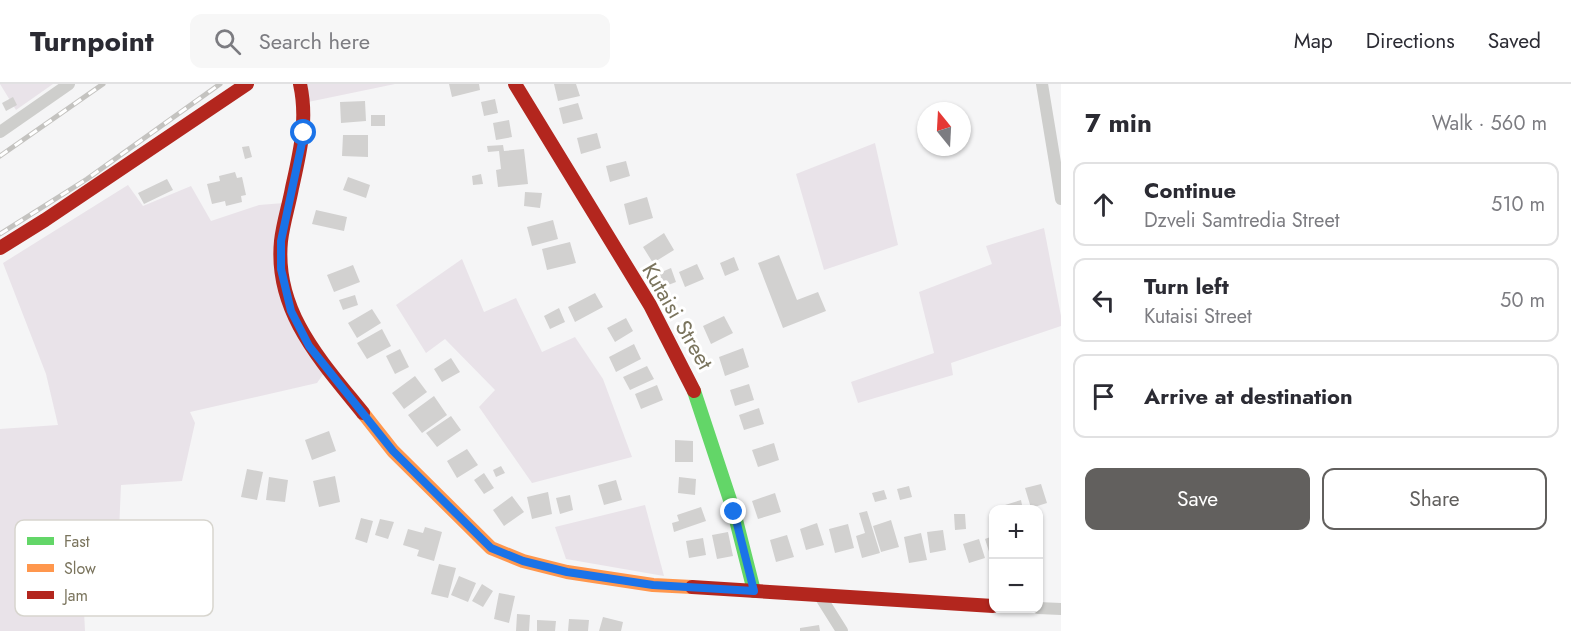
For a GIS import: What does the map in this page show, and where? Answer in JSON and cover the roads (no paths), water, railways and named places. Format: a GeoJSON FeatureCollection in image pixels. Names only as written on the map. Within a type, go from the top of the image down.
{"type":"FeatureCollection","features":[{"type":"Feature","properties":{"kind":"street"},"geometry":{"type":"LineString","coordinates":[[0,132],[69,84]]}},
{"type":"Feature","properties":{"kind":"street"},"geometry":{"type":"LineString","coordinates":[[0,248],[247,84]]}},
{"type":"Feature","properties":{"kind":"street"},"geometry":{"type":"LineString","coordinates":[[300,84],[303,93],[304,133],[281,241],[281,269],[291,311],[309,346],[393,451],[491,548],[523,561],[567,572],[653,585],[989,606]]}},
{"type":"Feature","properties":{"kind":"street","name":"Kutaisi Street"},"geometry":{"type":"LineString","coordinates":[[515,84],[650,305],[693,386],[734,512],[754,591]]}},
{"type":"Feature","properties":{"kind":"street"},"geometry":{"type":"LineString","coordinates":[[1042,84],[1061,199]]}},
{"type":"Feature","properties":{"kind":"street"},"geometry":{"type":"LineString","coordinates":[[820,596],[842,631]]}},
{"type":"Feature","properties":{"kind":"street"},"geometry":{"type":"LineString","coordinates":[[1043,608],[1061,609]]}},
{"type":"Feature","properties":{"kind":"railway"},"geometry":{"type":"LineString","coordinates":[[0,156],[103,84]]}},
{"type":"Feature","properties":{"kind":"railway"},"geometry":{"type":"LineString","coordinates":[[0,234],[87,179],[220,84]]}}]}
